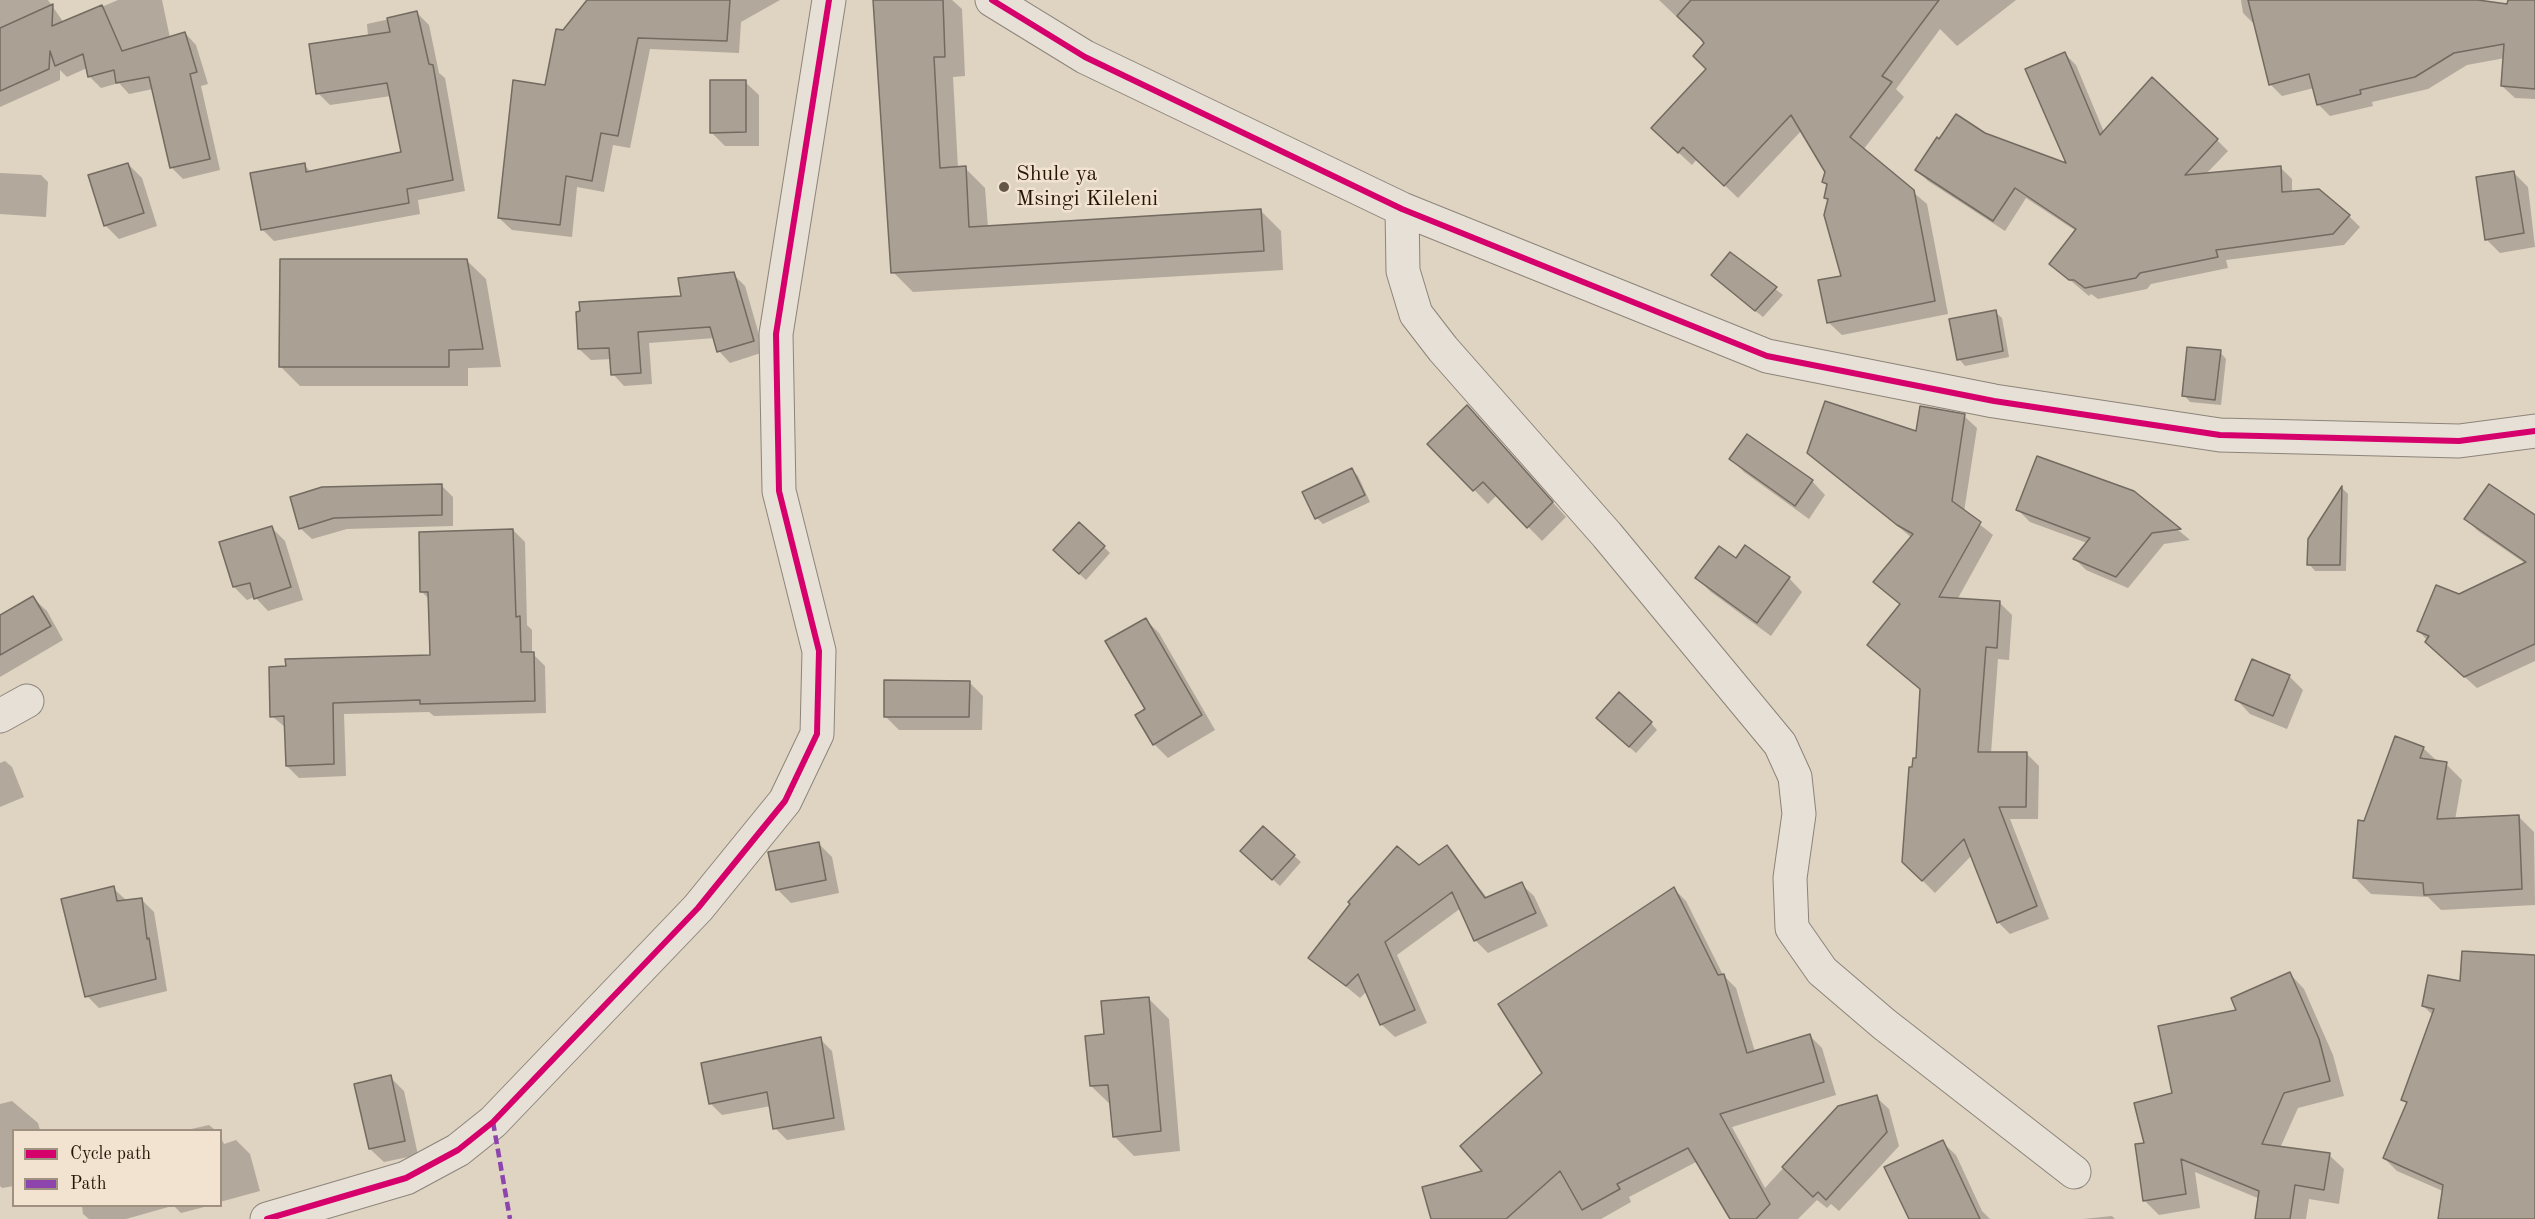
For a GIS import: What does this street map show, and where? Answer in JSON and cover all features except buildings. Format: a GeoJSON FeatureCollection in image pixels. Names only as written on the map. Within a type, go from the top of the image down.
{"type":"FeatureCollection","features":[{"type":"Feature","properties":{"kind":"street"},"geometry":{"type":"LineString","coordinates":[[267,1219],[406,1178],[458,1150],[493,1122],[698,908],[785,801],[817,734],[819,651],[779,491],[776,334],[829,0]]}},
{"type":"Feature","properties":{"kind":"street"},"geometry":{"type":"LineString","coordinates":[[992,0],[1085,57],[1402,209],[1767,356],[1960,394],[2220,435],[2458,441],[2535,430]]}},
{"type":"Feature","properties":{"kind":"street"},"geometry":{"type":"LineString","coordinates":[[1402,209],[1403,271],[1416,314],[1443,349],[1600,526],[1780,744],[1795,777],[1799,814],[1790,878],[1792,928],[1822,970],[1884,1024],[2074,1172]]}},
{"type":"Feature","properties":{"kind":"marked path"},"geometry":{"type":"LineString","coordinates":[[493,1122],[510,1219]]}},
{"type":"Feature","properties":{"kind":"cycle path"},"geometry":{"type":"LineString","coordinates":[[267,1219],[406,1178],[458,1150],[493,1122],[698,908],[785,801],[817,734],[819,651],[779,491],[776,334],[829,0]]}},
{"type":"Feature","properties":{"kind":"cycle path"},"geometry":{"type":"LineString","coordinates":[[992,0],[1085,57],[1402,209],[1767,356],[1994,401],[2220,435],[2459,441],[2535,431]]}},
{"type":"Feature","properties":{"kind":"place","name":"Shule ya Msingi Kileleni"},"geometry":{"type":"Point","coordinates":[1004,187]}}]}
